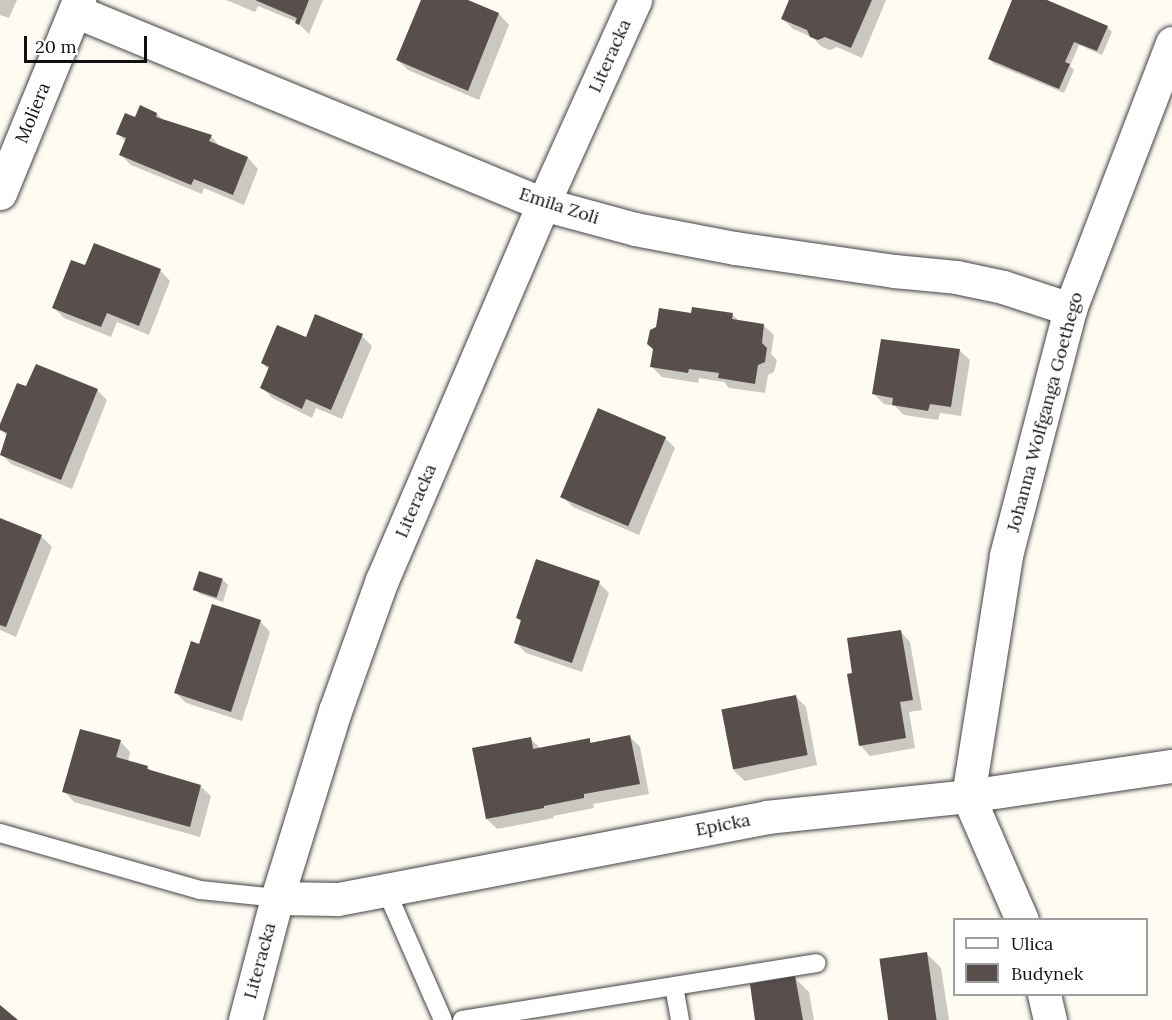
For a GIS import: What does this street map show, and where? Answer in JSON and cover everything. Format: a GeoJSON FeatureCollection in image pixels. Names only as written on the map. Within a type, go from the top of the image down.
{"type":"FeatureCollection","features":[{"type":"Feature","properties":{"kind":"street","name":"Literacka"},"geometry":{"type":"LineString","coordinates":[[245,1020],[277,897],[335,711],[382,580],[543,204],[635,0]]}},
{"type":"Feature","properties":{"kind":"street","name":"Emila Zoli"},"geometry":{"type":"LineString","coordinates":[[77,5],[543,204],[634,229],[735,248],[894,271],[956,277],[1004,287],[1070,309]]}},
{"type":"Feature","properties":{"kind":"street","name":"Moliera"},"geometry":{"type":"LineString","coordinates":[[0,194],[77,5]]}},
{"type":"Feature","properties":{"kind":"street","name":"Johanna Wolfganga Goethego"},"geometry":{"type":"LineString","coordinates":[[968,796],[1006,555],[1070,309],[1161,97],[1172,43]]}},
{"type":"Feature","properties":{"kind":"street","name":"Epicka"},"geometry":{"type":"LineString","coordinates":[[277,897],[338,899],[766,816],[968,796],[1172,766]]}},
{"type":"Feature","properties":{"kind":"street"},"geometry":{"type":"LineString","coordinates":[[968,796],[1021,918]]}},
{"type":"Feature","properties":{"kind":"street"},"geometry":{"type":"LineString","coordinates":[[1044,996],[1050,1020]]}},
{"type":"Feature","properties":{"kind":"lane"},"geometry":{"type":"LineString","coordinates":[[0,833],[200,890],[277,897]]}},
{"type":"Feature","properties":{"kind":"lane"},"geometry":{"type":"LineString","coordinates":[[386,890],[443,1020]]}},
{"type":"Feature","properties":{"kind":"lane"},"geometry":{"type":"LineString","coordinates":[[462,1020],[816,963]]}},
{"type":"Feature","properties":{"kind":"lane"},"geometry":{"type":"LineString","coordinates":[[674,986],[680,1020]]}},
{"type":"Feature","properties":{"kind":"building"},"geometry":{"type":"Polygon","coordinates":[[[255,0],[309,0],[299,25],[295,23],[297,18],[255,0]]]}},
{"type":"Feature","properties":{"kind":"building"},"geometry":{"type":"Polygon","coordinates":[[[421,0],[468,0],[499,13],[468,91],[396,60],[421,0]]]}},
{"type":"Feature","properties":{"kind":"building"},"geometry":{"type":"Polygon","coordinates":[[[789,0],[872,0],[851,48],[825,37],[818,40],[810,37],[807,30],[781,19],[789,0]]]}},
{"type":"Feature","properties":{"kind":"building"},"geometry":{"type":"Polygon","coordinates":[[[1012,0],[1047,0],[1108,26],[1097,51],[1074,42],[1065,62],[1070,64],[1059,89],[988,59],[1012,0]]]}},
{"type":"Feature","properties":{"kind":"building"},"geometry":{"type":"Polygon","coordinates":[[[140,105],[157,113],[156,117],[212,135],[209,141],[248,157],[233,195],[194,179],[191,185],[119,155],[126,138],[116,134],[125,113],[135,117],[140,105]]]}},
{"type":"Feature","properties":{"kind":"building"},"geometry":{"type":"Polygon","coordinates":[[[94,243],[161,269],[139,326],[107,313],[101,327],[52,308],[71,260],[85,265],[94,243]]]}},
{"type":"Feature","properties":{"kind":"building"},"geometry":{"type":"Polygon","coordinates":[[[692,307],[733,313],[732,319],[764,324],[762,343],[767,348],[765,362],[758,365],[755,384],[718,378],[719,373],[689,369],[688,373],[650,367],[653,349],[647,344],[650,330],[656,327],[659,308],[691,313],[692,307]]]}},
{"type":"Feature","properties":{"kind":"building"},"geometry":{"type":"Polygon","coordinates":[[[315,314],[363,334],[331,410],[306,399],[302,409],[260,388],[269,367],[261,363],[277,325],[306,337],[315,314]]]}},
{"type":"Feature","properties":{"kind":"building"},"geometry":{"type":"Polygon","coordinates":[[[881,339],[960,349],[951,407],[930,404],[928,411],[892,405],[893,398],[872,394],[881,339]]]}},
{"type":"Feature","properties":{"kind":"building"},"geometry":{"type":"Polygon","coordinates":[[[36,364],[98,389],[61,480],[0,455],[7,433],[0,430],[0,424],[17,383],[26,386],[36,364]]]}},
{"type":"Feature","properties":{"kind":"building"},"geometry":{"type":"Polygon","coordinates":[[[598,408],[666,437],[628,526],[560,497],[598,408]]]}},
{"type":"Feature","properties":{"kind":"building"},"geometry":{"type":"Polygon","coordinates":[[[0,518],[42,535],[6,627],[0,625],[0,518]]]}},
{"type":"Feature","properties":{"kind":"building"},"geometry":{"type":"Polygon","coordinates":[[[536,559],[600,581],[572,663],[514,643],[521,620],[516,618],[536,559]]]}},
{"type":"Feature","properties":{"kind":"building"},"geometry":{"type":"Polygon","coordinates":[[[199,571],[223,579],[217,598],[193,590],[199,571]]]}},
{"type":"Feature","properties":{"kind":"building"},"geometry":{"type":"Polygon","coordinates":[[[212,604],[261,620],[231,712],[174,693],[191,641],[199,644],[212,604]]]}},
{"type":"Feature","properties":{"kind":"building"},"geometry":{"type":"Polygon","coordinates":[[[901,630],[913,700],[900,702],[906,738],[859,746],[847,674],[852,673],[847,638],[901,630]]]}},
{"type":"Feature","properties":{"kind":"building"},"geometry":{"type":"Polygon","coordinates":[[[796,695],[808,755],[733,769],[721,710],[796,695]]]}},
{"type":"Feature","properties":{"kind":"building"},"geometry":{"type":"Polygon","coordinates":[[[80,729],[121,740],[116,757],[201,785],[190,827],[62,792],[80,729]]]}},
{"type":"Feature","properties":{"kind":"building"},"geometry":{"type":"Polygon","coordinates":[[[630,735],[640,784],[584,794],[584,798],[486,819],[472,748],[531,737],[533,749],[590,738],[590,743],[630,735]]]}},
{"type":"Feature","properties":{"kind":"building"},"geometry":{"type":"Polygon","coordinates":[[[927,952],[937,1020],[888,1020],[879,959],[927,952]]]}},
{"type":"Feature","properties":{"kind":"building"},"geometry":{"type":"Polygon","coordinates":[[[795,976],[803,1020],[755,1020],[750,984],[795,976]]]}},
{"type":"Feature","properties":{"kind":"building"},"geometry":{"type":"Polygon","coordinates":[[[0,1005],[18,1020],[0,1020],[0,1005]]]}}]}
